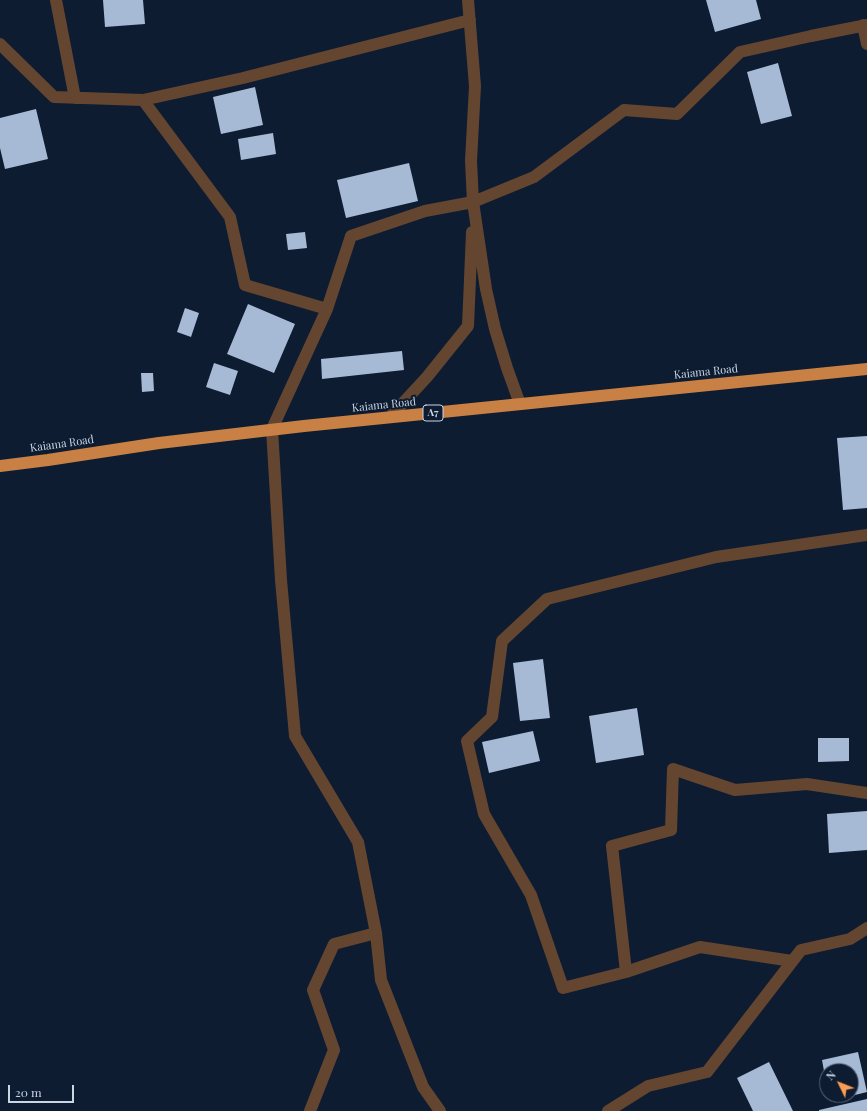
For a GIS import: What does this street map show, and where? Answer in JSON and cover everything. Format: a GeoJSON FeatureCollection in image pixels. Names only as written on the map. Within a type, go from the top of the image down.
{"type":"FeatureCollection","features":[{"type":"Feature","properties":{"kind":"highway","name":"Kaiama Road"},"geometry":{"type":"LineString","coordinates":[[0,466],[159,443],[272,429],[867,369]]}},
{"type":"Feature","properties":{"kind":"street"},"geometry":{"type":"LineString","coordinates":[[56,0],[75,98]]}},
{"type":"Feature","properties":{"kind":"street"},"geometry":{"type":"LineString","coordinates":[[390,417],[427,377],[468,326],[473,202],[471,161],[475,86],[468,0]]}},
{"type":"Feature","properties":{"kind":"street"},"geometry":{"type":"LineString","coordinates":[[0,44],[54,97],[143,100],[243,78],[470,20]]}},
{"type":"Feature","properties":{"kind":"street"},"geometry":{"type":"LineString","coordinates":[[440,1111],[423,1087],[381,980],[376,933],[358,842],[295,736],[281,580],[272,429],[327,309],[351,236],[425,211],[473,202],[534,177],[624,110],[677,114],[740,52],[865,25],[867,44]]}},
{"type":"Feature","properties":{"kind":"street"},"geometry":{"type":"LineString","coordinates":[[143,100],[230,217],[245,285],[327,309]]}},
{"type":"Feature","properties":{"kind":"street"},"geometry":{"type":"LineString","coordinates":[[473,202],[486,289],[493,322],[520,404]]}},
{"type":"Feature","properties":{"kind":"street"},"geometry":{"type":"LineString","coordinates":[[792,961],[700,947],[626,972],[563,988],[530,895],[484,814],[467,741],[492,716],[502,641],[547,599],[716,557],[867,535]]}},
{"type":"Feature","properties":{"kind":"street"},"geometry":{"type":"LineString","coordinates":[[626,972],[612,846],[671,830],[673,769],[735,790],[807,784],[867,793]]}},
{"type":"Feature","properties":{"kind":"street"},"geometry":{"type":"LineString","coordinates":[[608,1111],[648,1086],[707,1072],[801,950],[850,939],[867,928]]}},
{"type":"Feature","properties":{"kind":"street"},"geometry":{"type":"LineString","coordinates":[[310,1111],[334,1050],[313,990],[334,944],[376,933]]}},
{"type":"Feature","properties":{"kind":"building"},"geometry":{"type":"Polygon","coordinates":[[[103,0],[143,0],[145,24],[105,27],[103,0]]]}},
{"type":"Feature","properties":{"kind":"building"},"geometry":{"type":"Polygon","coordinates":[[[706,0],[756,0],[761,19],[715,32],[706,0]]]}},
{"type":"Feature","properties":{"kind":"building"},"geometry":{"type":"Polygon","coordinates":[[[778,63],[792,116],[761,124],[747,72],[778,63]]]}},
{"type":"Feature","properties":{"kind":"building"},"geometry":{"type":"Polygon","coordinates":[[[255,87],[263,125],[221,134],[213,97],[255,87]]]}},
{"type":"Feature","properties":{"kind":"building"},"geometry":{"type":"Polygon","coordinates":[[[36,109],[48,159],[5,169],[0,148],[0,118],[36,109]]]}},
{"type":"Feature","properties":{"kind":"building"},"geometry":{"type":"Polygon","coordinates":[[[273,133],[276,154],[241,160],[238,139],[273,133]]]}},
{"type":"Feature","properties":{"kind":"building"},"geometry":{"type":"Polygon","coordinates":[[[409,163],[418,201],[346,218],[337,180],[409,163]]]}},
{"type":"Feature","properties":{"kind":"building"},"geometry":{"type":"Polygon","coordinates":[[[305,232],[307,248],[288,250],[286,234],[305,232]]]}},
{"type":"Feature","properties":{"kind":"building"},"geometry":{"type":"Polygon","coordinates":[[[248,304],[295,324],[274,373],[227,354],[248,304]]]}},
{"type":"Feature","properties":{"kind":"building"},"geometry":{"type":"Polygon","coordinates":[[[185,308],[199,313],[191,337],[177,332],[185,308]]]}},
{"type":"Feature","properties":{"kind":"building"},"geometry":{"type":"Polygon","coordinates":[[[402,351],[404,370],[322,379],[321,359],[402,351]]]}},
{"type":"Feature","properties":{"kind":"building"},"geometry":{"type":"Polygon","coordinates":[[[214,363],[238,371],[230,395],[206,387],[214,363]]]}},
{"type":"Feature","properties":{"kind":"building"},"geometry":{"type":"Polygon","coordinates":[[[141,373],[153,373],[154,391],[142,392],[141,373]]]}},
{"type":"Feature","properties":{"kind":"building"},"geometry":{"type":"Polygon","coordinates":[[[867,436],[867,508],[843,510],[837,438],[867,436]]]}},
{"type":"Feature","properties":{"kind":"building"},"geometry":{"type":"Polygon","coordinates":[[[543,659],[550,718],[520,721],[513,663],[543,659]]]}},
{"type":"Feature","properties":{"kind":"building"},"geometry":{"type":"Polygon","coordinates":[[[637,708],[644,755],[596,763],[589,716],[637,708]]]}},
{"type":"Feature","properties":{"kind":"building"},"geometry":{"type":"Polygon","coordinates":[[[533,731],[540,761],[489,773],[482,742],[533,731]]]}},
{"type":"Feature","properties":{"kind":"building"},"geometry":{"type":"Polygon","coordinates":[[[818,738],[849,738],[849,761],[818,762],[818,738]]]}},
{"type":"Feature","properties":{"kind":"building"},"geometry":{"type":"Polygon","coordinates":[[[867,811],[867,850],[829,853],[827,814],[867,811]]]}},
{"type":"Feature","properties":{"kind":"building"},"geometry":{"type":"Polygon","coordinates":[[[858,1052],[867,1092],[859,1094],[859,1063],[823,1063],[822,1060],[858,1052]]]}},
{"type":"Feature","properties":{"kind":"building"},"geometry":{"type":"Polygon","coordinates":[[[769,1062],[793,1111],[753,1111],[737,1078],[769,1062]]]}},
{"type":"Feature","properties":{"kind":"building"},"geometry":{"type":"Polygon","coordinates":[[[867,1099],[867,1111],[819,1111],[850,1103],[859,1103],[859,1101],[867,1099]]]}}]}
